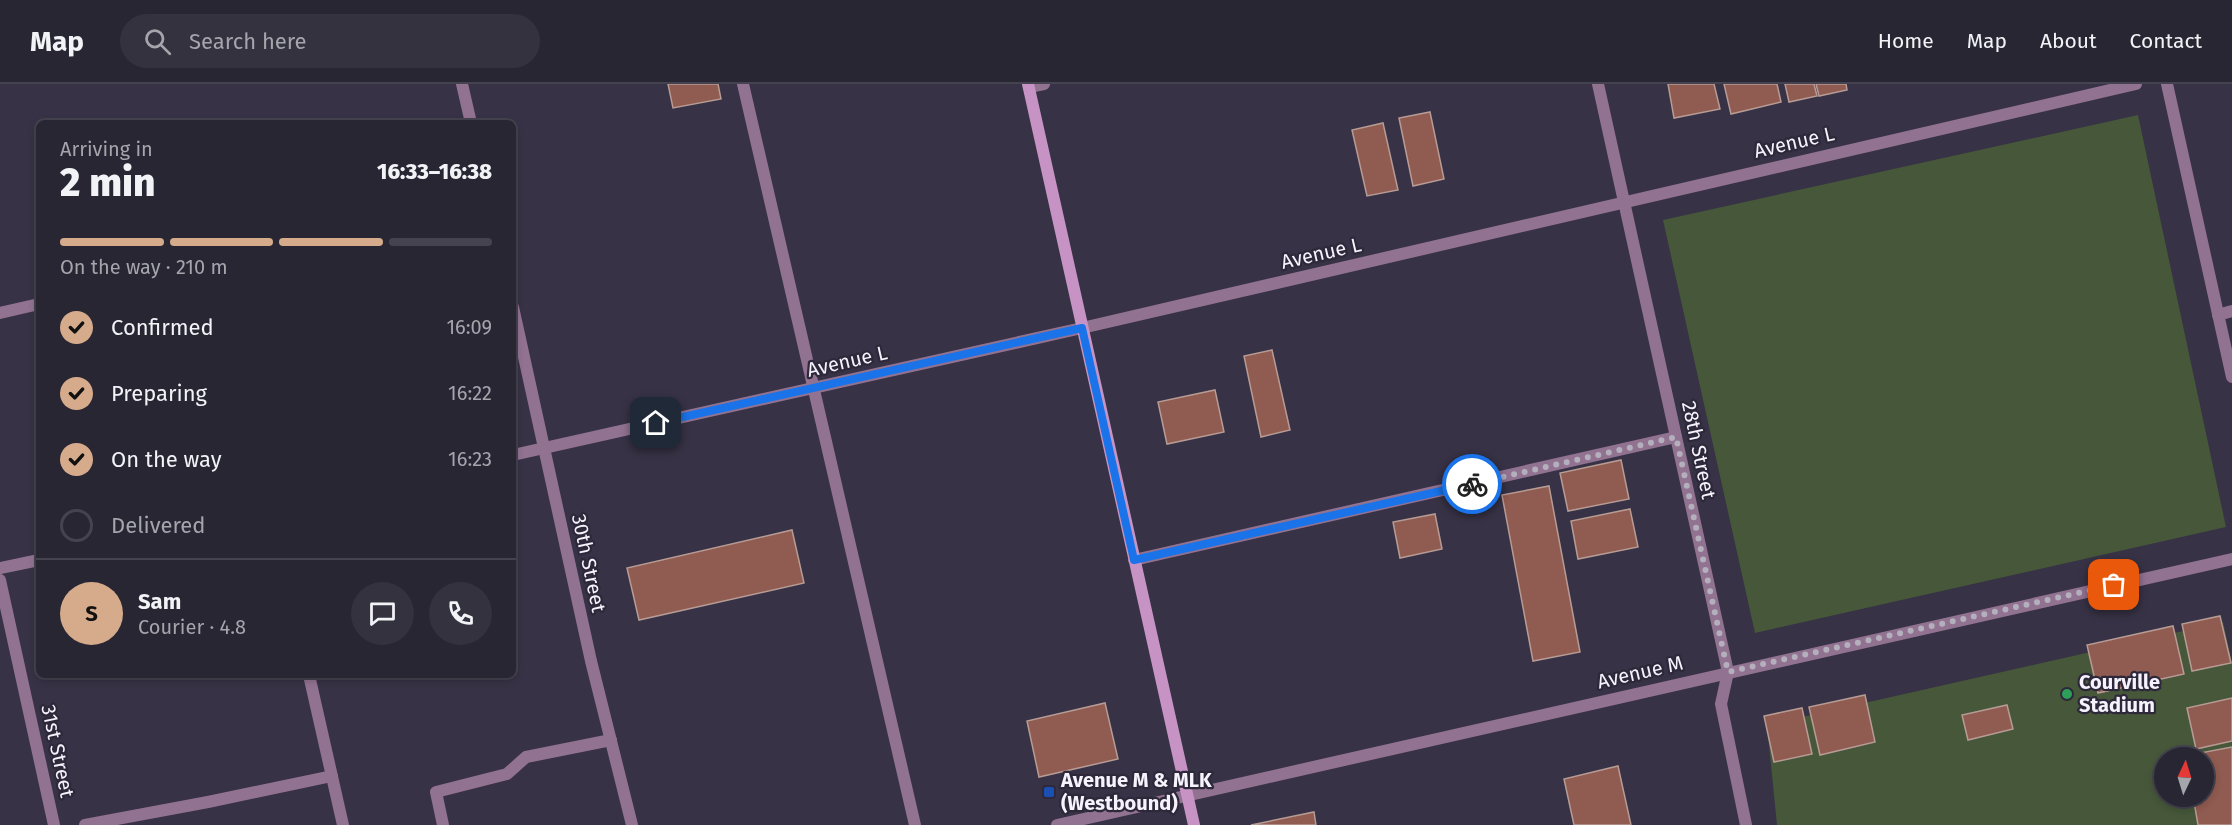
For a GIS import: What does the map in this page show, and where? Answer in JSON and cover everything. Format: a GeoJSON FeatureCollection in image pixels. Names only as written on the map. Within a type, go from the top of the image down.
{"type":"FeatureCollection","features":[{"type":"Feature","properties":{"kind":"main road"},"geometry":{"type":"LineString","coordinates":[[1028,86],[1194,825]]}},
{"type":"Feature","properties":{"kind":"street"},"geometry":{"type":"LineString","coordinates":[[462,84],[470,120]]}},
{"type":"Feature","properties":{"kind":"street"},"geometry":{"type":"LineString","coordinates":[[743,84],[915,825]]}},
{"type":"Feature","properties":{"kind":"street"},"geometry":{"type":"LineString","coordinates":[[1028,86],[1044,84]]}},
{"type":"Feature","properties":{"kind":"street","name":"28th Street"},"geometry":{"type":"LineString","coordinates":[[1598,84],[1728,672],[1721,704],[1746,825]]}},
{"type":"Feature","properties":{"kind":"street","name":"Avenue L"},"geometry":{"type":"LineString","coordinates":[[516,453],[1082,328],[2136,84]]}},
{"type":"Feature","properties":{"kind":"street"},"geometry":{"type":"LineString","coordinates":[[2167,84],[2232,377]]}},
{"type":"Feature","properties":{"kind":"street"},"geometry":{"type":"LineString","coordinates":[[0,313],[36,305]]}},
{"type":"Feature","properties":{"kind":"street"},"geometry":{"type":"LineString","coordinates":[[2218,315],[2232,311]]}},
{"type":"Feature","properties":{"kind":"street","name":"30th Street"},"geometry":{"type":"LineString","coordinates":[[516,322],[591,660],[632,825]]}},
{"type":"Feature","properties":{"kind":"street"},"geometry":{"type":"LineString","coordinates":[[1134,560],[1676,437]]}},
{"type":"Feature","properties":{"kind":"street","name":"Avenue M"},"geometry":{"type":"LineString","coordinates":[[1057,825],[2232,559]]}},
{"type":"Feature","properties":{"kind":"street"},"geometry":{"type":"LineString","coordinates":[[0,568],[36,561]]}},
{"type":"Feature","properties":{"kind":"street","name":"31st Street"},"geometry":{"type":"LineString","coordinates":[[0,580],[54,825]]}},
{"type":"Feature","properties":{"kind":"street"},"geometry":{"type":"LineString","coordinates":[[310,678],[343,825]]}},
{"type":"Feature","properties":{"kind":"street"},"geometry":{"type":"LineString","coordinates":[[443,825],[436,792],[507,774],[526,757],[611,740]]}},
{"type":"Feature","properties":{"kind":"street"},"geometry":{"type":"LineString","coordinates":[[85,825],[332,776]]}},
{"type":"Feature","properties":{"kind":"green space"},"geometry":{"type":"Polygon","coordinates":[[[2138,115],[2226,527],[1755,633],[1663,220],[2138,115]]]}},
{"type":"Feature","properties":{"kind":"green space","name":"Courville Stadium"},"geometry":{"type":"Polygon","coordinates":[[[2223,622],[2232,663],[2232,825],[1777,825],[1767,725],[2223,622]]]}},
{"type":"Feature","properties":{"kind":"building"},"geometry":{"type":"Polygon","coordinates":[[[668,84],[718,84],[721,99],[673,108],[668,84]]]}},
{"type":"Feature","properties":{"kind":"building"},"geometry":{"type":"Polygon","coordinates":[[[1668,84],[1714,84],[1720,109],[1674,118],[1668,84]]]}},
{"type":"Feature","properties":{"kind":"building"},"geometry":{"type":"Polygon","coordinates":[[[1724,84],[1777,84],[1781,102],[1731,114],[1724,84]]]}},
{"type":"Feature","properties":{"kind":"building"},"geometry":{"type":"Polygon","coordinates":[[[1785,84],[1814,84],[1817,96],[1789,102],[1785,84]]]}},
{"type":"Feature","properties":{"kind":"building"},"geometry":{"type":"Polygon","coordinates":[[[1816,84],[1846,84],[1847,90],[1819,96],[1816,84]]]}},
{"type":"Feature","properties":{"kind":"building"},"geometry":{"type":"Polygon","coordinates":[[[1430,112],[1444,179],[1413,186],[1399,118],[1430,112]]]}},
{"type":"Feature","properties":{"kind":"building"},"geometry":{"type":"Polygon","coordinates":[[[1383,123],[1398,190],[1367,196],[1352,130],[1383,123]]]}},
{"type":"Feature","properties":{"kind":"building"},"geometry":{"type":"Polygon","coordinates":[[[1272,350],[1290,430],[1261,437],[1244,356],[1272,350]]]}},
{"type":"Feature","properties":{"kind":"building"},"geometry":{"type":"Polygon","coordinates":[[[1215,390],[1224,432],[1167,444],[1158,402],[1215,390]]]}},
{"type":"Feature","properties":{"kind":"building"},"geometry":{"type":"Polygon","coordinates":[[[1621,460],[1629,499],[1568,511],[1560,473],[1621,460]]]}},
{"type":"Feature","properties":{"kind":"building"},"geometry":{"type":"Polygon","coordinates":[[[1549,486],[1580,652],[1533,661],[1502,495],[1549,486]]]}},
{"type":"Feature","properties":{"kind":"building"},"geometry":{"type":"Polygon","coordinates":[[[1630,509],[1638,547],[1578,559],[1571,521],[1630,509]]]}},
{"type":"Feature","properties":{"kind":"building"},"geometry":{"type":"Polygon","coordinates":[[[1435,514],[1442,549],[1400,558],[1393,522],[1435,514]]]}},
{"type":"Feature","properties":{"kind":"building"},"geometry":{"type":"Polygon","coordinates":[[[792,530],[804,583],[639,620],[627,568],[792,530]]]}},
{"type":"Feature","properties":{"kind":"building"},"geometry":{"type":"Polygon","coordinates":[[[2220,616],[2231,663],[2192,671],[2182,624],[2220,616]]]}},
{"type":"Feature","properties":{"kind":"building"},"geometry":{"type":"Polygon","coordinates":[[[2173,626],[2184,674],[2098,693],[2087,645],[2173,626]]]}},
{"type":"Feature","properties":{"kind":"building"},"geometry":{"type":"Polygon","coordinates":[[[1865,695],[1875,742],[1820,755],[1809,707],[1865,695]]]}},
{"type":"Feature","properties":{"kind":"building"},"geometry":{"type":"Polygon","coordinates":[[[2232,698],[2232,741],[2196,747],[2187,708],[2232,698]]]}},
{"type":"Feature","properties":{"kind":"building"},"geometry":{"type":"Polygon","coordinates":[[[1105,703],[1118,759],[1039,777],[1027,721],[1105,703]]]}},
{"type":"Feature","properties":{"kind":"building"},"geometry":{"type":"Polygon","coordinates":[[[2007,705],[2013,729],[1968,740],[1962,715],[2007,705]]]}},
{"type":"Feature","properties":{"kind":"building"},"geometry":{"type":"Polygon","coordinates":[[[1802,708],[1812,754],[1774,762],[1764,716],[1802,708]]]}},
{"type":"Feature","properties":{"kind":"building"},"geometry":{"type":"Polygon","coordinates":[[[2232,747],[2232,825],[2198,825],[2195,807],[2214,807],[2214,750],[2232,747]]]}},
{"type":"Feature","properties":{"kind":"building"},"geometry":{"type":"Polygon","coordinates":[[[1618,766],[1631,825],[1574,825],[1564,779],[1618,766]]]}},
{"type":"Feature","properties":{"kind":"building"},"geometry":{"type":"Polygon","coordinates":[[[1314,812],[1316,825],[1251,825],[1314,812]]]}},
{"type":"Feature","properties":{"kind":"way so far"},"geometry":{"type":"LineString","coordinates":[[1472,484],[1676,437],[1728,672],[2114,585]]}},
{"type":"Feature","properties":{"kind":"place","name":"Courville Stadium"},"geometry":{"type":"Point","coordinates":[2067,694]}},
{"type":"Feature","properties":{"kind":"place","name":"Avenue M & MLK (Westbound)"},"geometry":{"type":"Point","coordinates":[1049,792]}},
{"type":"Feature","properties":{"kind":"route"},"geometry":{"type":"LineString","coordinates":[[656,423],[1082,328],[1134,560],[1472,484]]}}]}
